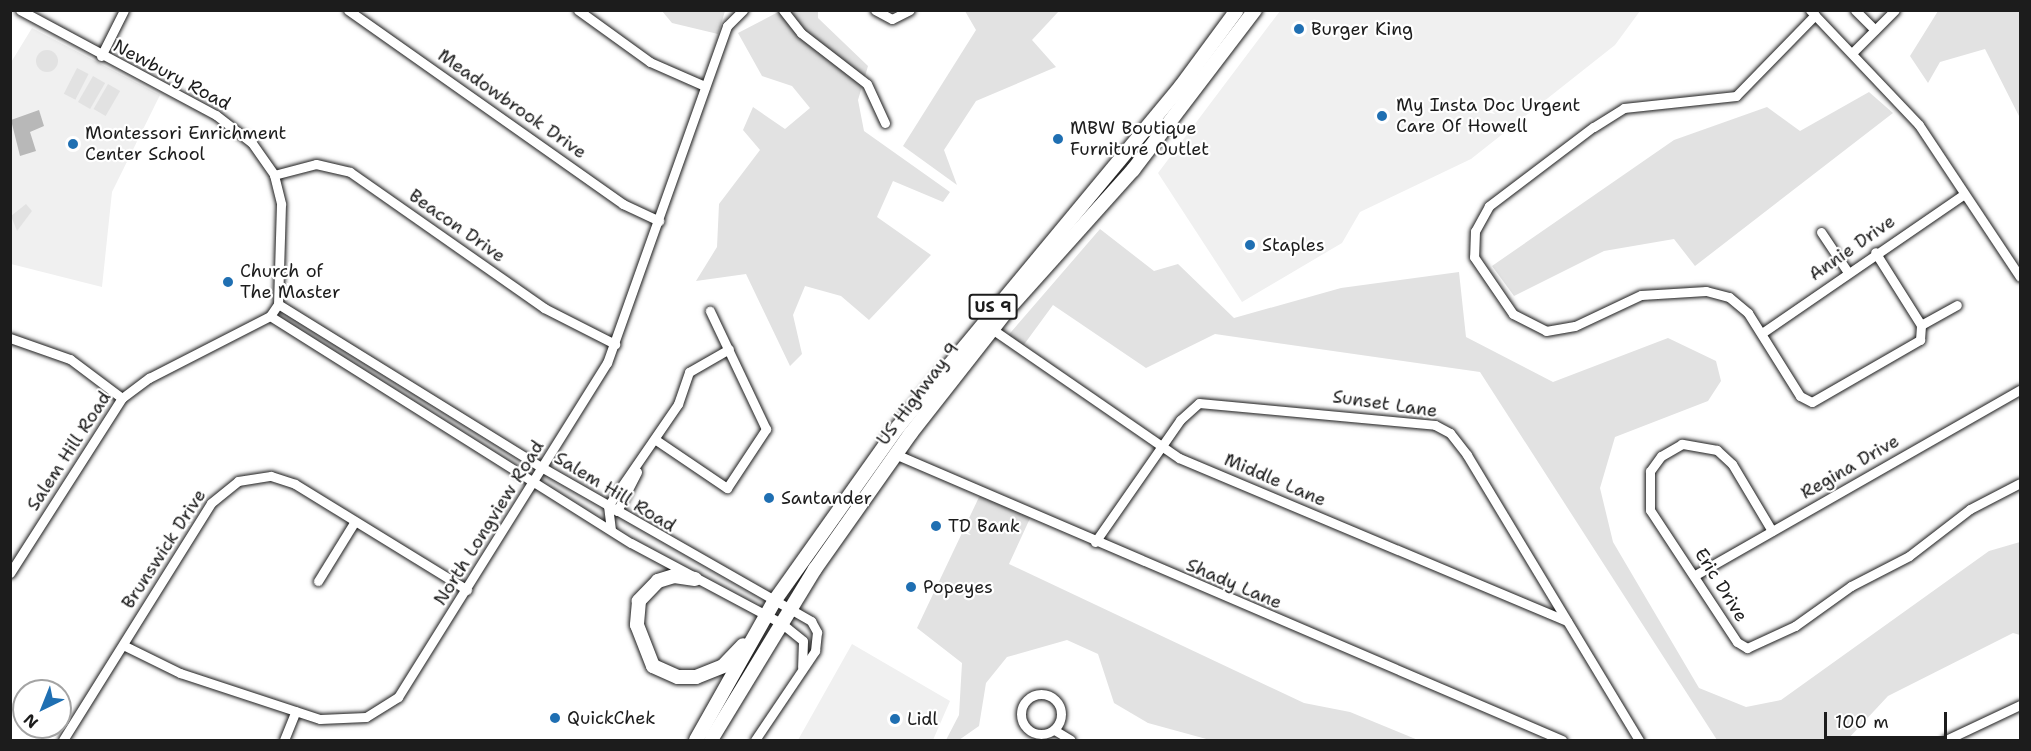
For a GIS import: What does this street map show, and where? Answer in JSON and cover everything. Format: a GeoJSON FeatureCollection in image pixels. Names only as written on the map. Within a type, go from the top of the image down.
{"type":"FeatureCollection","features":[{"type":"Feature","properties":{"kind":"highway","name":"US Highway 9"},"geometry":{"type":"LineString","coordinates":[[696,741],[776,600],[948,362],[1174,95],[1237,10]]}},
{"type":"Feature","properties":{"kind":"highway","name":"US Highway 9"},"geometry":{"type":"LineString","coordinates":[[711,741],[781,623],[895,454],[992,329],[1132,170],[1255,10]]}},
{"type":"Feature","properties":{"kind":"highway"},"geometry":{"type":"LineString","coordinates":[[695,579],[674,576],[658,581],[639,601],[640,641],[659,670],[683,677],[709,674],[763,621]]}},
{"type":"Feature","properties":{"kind":"street","name":"Newbury Road"},"geometry":{"type":"LineString","coordinates":[[20,10],[236,128],[274,176],[284,228],[278,304]]}},
{"type":"Feature","properties":{"kind":"street"},"geometry":{"type":"LineString","coordinates":[[101,56],[124,10]]}},
{"type":"Feature","properties":{"kind":"street","name":"Meadowbrook Drive"},"geometry":{"type":"LineString","coordinates":[[348,10],[623,204],[659,221]]}},
{"type":"Feature","properties":{"kind":"street"},"geometry":{"type":"LineString","coordinates":[[578,10],[650,62],[705,86]]}},
{"type":"Feature","properties":{"kind":"street","name":"North Longview Road"},"geometry":{"type":"LineString","coordinates":[[123,645],[180,673],[296,711],[344,722],[387,706],[409,683],[536,481],[615,344],[727,26],[743,10]]}},
{"type":"Feature","properties":{"kind":"street"},"geometry":{"type":"LineString","coordinates":[[783,10],[801,33],[867,84],[885,123]]}},
{"type":"Feature","properties":{"kind":"street"},"geometry":{"type":"LineString","coordinates":[[875,10],[892,19],[910,10]]}},
{"type":"Feature","properties":{"kind":"street"},"geometry":{"type":"LineString","coordinates":[[1855,10],[1875,30]]}},
{"type":"Feature","properties":{"kind":"street"},"geometry":{"type":"LineString","coordinates":[[1853,52],[1895,10]]}},
{"type":"Feature","properties":{"kind":"street"},"geometry":{"type":"LineString","coordinates":[[1956,305],[1921,325],[1914,347],[1812,402],[1800,396],[1762,333],[1739,303],[1706,291],[1641,295],[1575,326],[1539,329],[1513,314],[1480,272],[1475,231],[1492,203],[1618,110],[1722,100],[1746,89],[1813,13],[1853,52],[1919,125],[2020,278]]}},
{"type":"Feature","properties":{"kind":"street","name":"Beacon Drive"},"geometry":{"type":"LineString","coordinates":[[274,176],[316,164],[350,172],[544,308],[615,344]]}},
{"type":"Feature","properties":{"kind":"street","name":"Annie Drive"},"geometry":{"type":"LineString","coordinates":[[1762,333],[1847,271],[1964,194]]}},
{"type":"Feature","properties":{"kind":"street"},"geometry":{"type":"LineString","coordinates":[[1821,232],[1847,271]]}},
{"type":"Feature","properties":{"kind":"street"},"geometry":{"type":"LineString","coordinates":[[1875,252],[1921,325]]}},
{"type":"Feature","properties":{"kind":"street","name":"Salem Hill Road"},"geometry":{"type":"LineString","coordinates":[[10,573],[122,398],[149,378],[270,316],[278,304],[543,468],[791,608],[817,632],[815,651],[755,741]]}},
{"type":"Feature","properties":{"kind":"street"},"geometry":{"type":"LineString","coordinates":[[656,440],[727,488],[766,429],[710,311]]}},
{"type":"Feature","properties":{"kind":"street","name":"Salem Hill Road"},"geometry":{"type":"LineString","coordinates":[[270,316],[611,530],[763,621],[781,623],[803,641],[801,673]]}},
{"type":"Feature","properties":{"kind":"street","name":"Middle Lane"},"geometry":{"type":"LineString","coordinates":[[992,329],[1162,447],[1567,621]]}},
{"type":"Feature","properties":{"kind":"street"},"geometry":{"type":"LineString","coordinates":[[10,338],[70,359],[122,398]]}},
{"type":"Feature","properties":{"kind":"street"},"geometry":{"type":"LineString","coordinates":[[611,530],[608,506],[640,464],[678,404],[689,372],[729,349]]}},
{"type":"Feature","properties":{"kind":"street","name":"Regina Drive"},"geometry":{"type":"LineString","coordinates":[[1697,574],[2020,390]]}},
{"type":"Feature","properties":{"kind":"street","name":"Sunset Lane"},"geometry":{"type":"LineString","coordinates":[[1095,542],[1189,410],[1203,403],[1407,420],[1444,429],[1467,455],[1639,741]]}},
{"type":"Feature","properties":{"kind":"street","name":"Eric Drive"},"geometry":{"type":"LineString","coordinates":[[1772,531],[1725,455],[1699,443],[1667,451],[1650,471],[1647,500],[1697,574],[1737,642],[1753,649],[2020,483]]}},
{"type":"Feature","properties":{"kind":"street","name":"Shady Lane"},"geometry":{"type":"LineString","coordinates":[[895,454],[1562,741]]}},
{"type":"Feature","properties":{"kind":"street"},"geometry":{"type":"LineString","coordinates":[[617,511],[640,464]]}},
{"type":"Feature","properties":{"kind":"street","name":"Brunswick Drive"},"geometry":{"type":"LineString","coordinates":[[63,741],[211,503],[228,486],[252,477],[283,478],[467,590]]}},
{"type":"Feature","properties":{"kind":"street"},"geometry":{"type":"LineString","coordinates":[[318,581],[355,521]]}},
{"type":"Feature","properties":{"kind":"street"},"geometry":{"type":"LineString","coordinates":[[1056,731],[1060,710],[1054,700],[1042,694],[1026,701],[1021,718],[1029,730],[1056,731],[1071,741]]}},
{"type":"Feature","properties":{"kind":"street"},"geometry":{"type":"LineString","coordinates":[[1946,741],[2020,705]]}},
{"type":"Feature","properties":{"kind":"street"},"geometry":{"type":"LineString","coordinates":[[284,741],[296,711]]}},
{"type":"Feature","properties":{"kind":"shaded area"},"geometry":{"type":"Polygon","coordinates":[[[662,11],[725,11],[718,34],[672,23],[662,11]]]}},
{"type":"Feature","properties":{"kind":"shaded area"},"geometry":{"type":"Polygon","coordinates":[[[780,11],[818,11],[818,18],[868,66],[858,100],[864,131],[950,192],[943,202],[893,181],[877,217],[931,255],[869,320],[841,296],[805,286],[793,315],[802,354],[790,366],[746,274],[696,281],[717,247],[719,204],[760,150],[743,130],[753,107],[785,129],[810,108],[792,86],[762,76],[738,33],[780,11]]]}},
{"type":"Feature","properties":{"kind":"shaded area"},"geometry":{"type":"Polygon","coordinates":[[[965,11],[1059,11],[1032,40],[1056,67],[976,101],[944,150],[957,185],[903,146],[976,30],[965,11]]]}},
{"type":"Feature","properties":{"kind":"shaded area"},"geometry":{"type":"Polygon","coordinates":[[[1280,11],[1640,11],[1615,45],[1471,159],[1360,212],[1342,243],[1242,302],[1158,173],[1280,11]]]}},
{"type":"Feature","properties":{"kind":"shaded area"},"geometry":{"type":"Polygon","coordinates":[[[1938,11],[2020,11],[2020,118],[1985,49],[1940,62],[1928,83],[1910,56],[1938,11]]]}},
{"type":"Feature","properties":{"kind":"shaded area","name":"Montessori Enrichment Center School"},"geometry":{"type":"Polygon","coordinates":[[[32,28],[160,95],[112,192],[102,287],[11,264],[10,64],[32,28]]]}},
{"type":"Feature","properties":{"kind":"shaded area"},"geometry":{"type":"Polygon","coordinates":[[[47,50],[55,53],[58,61],[55,69],[47,72],[39,69],[36,61],[39,53],[47,50]]]}},
{"type":"Feature","properties":{"kind":"shaded area"},"geometry":{"type":"Polygon","coordinates":[[[77,68],[89,74],[75,100],[64,94],[77,68]]]}},
{"type":"Feature","properties":{"kind":"shaded area"},"geometry":{"type":"Polygon","coordinates":[[[93,76],[105,83],[90,109],[78,102],[93,76]]]}},
{"type":"Feature","properties":{"kind":"shaded area"},"geometry":{"type":"Polygon","coordinates":[[[108,84],[120,91],[106,116],[94,109],[108,84]]]}},
{"type":"Feature","properties":{"kind":"shaded area"},"geometry":{"type":"Polygon","coordinates":[[[1869,92],[1893,113],[1695,266],[1674,239],[1604,251],[1514,296],[1492,266],[1674,140],[1767,107],[1800,131],[1869,92]]]}},
{"type":"Feature","properties":{"kind":"shaded area"},"geometry":{"type":"Polygon","coordinates":[[[39,110],[44,126],[30,132],[36,151],[20,156],[11,120],[39,110]]]}},
{"type":"Feature","properties":{"kind":"shaded area"},"geometry":{"type":"Polygon","coordinates":[[[26,204],[32,211],[17,231],[11,216],[26,204]]]}},
{"type":"Feature","properties":{"kind":"shaded area"},"geometry":{"type":"Polygon","coordinates":[[[1100,229],[1154,271],[1178,264],[1234,318],[1341,288],[1459,272],[1466,337],[1553,382],[1668,338],[1716,361],[1721,381],[1708,401],[1615,437],[1600,488],[1613,542],[1699,688],[1746,707],[1781,700],[1989,551],[2020,542],[2020,635],[2013,633],[1888,696],[1847,740],[1717,740],[1480,372],[1215,334],[1146,368],[1053,305],[1020,350],[1005,339],[1100,229]]]}},
{"type":"Feature","properties":{"kind":"shaded area"},"geometry":{"type":"Polygon","coordinates":[[[980,495],[1032,514],[1009,564],[1304,703],[1350,712],[1418,740],[1210,740],[1148,723],[1114,703],[1098,654],[1067,640],[1007,657],[986,683],[979,726],[959,740],[946,740],[959,715],[962,663],[917,628],[980,495]]]}},
{"type":"Feature","properties":{"kind":"shaded area"},"geometry":{"type":"Polygon","coordinates":[[[852,644],[950,701],[933,740],[798,740],[852,644]]]}},
{"type":"Feature","properties":{"kind":"place","name":"Burger King"},"geometry":{"type":"Point","coordinates":[1299,29]}},
{"type":"Feature","properties":{"kind":"place","name":"My Insta Doc Urgent Care Of Howell"},"geometry":{"type":"Point","coordinates":[1382,116]}},
{"type":"Feature","properties":{"kind":"place","name":"MBW Boutique Furniture Outlet"},"geometry":{"type":"Point","coordinates":[1058,139]}},
{"type":"Feature","properties":{"kind":"place","name":"Montessori Enrichment Center School"},"geometry":{"type":"Point","coordinates":[73,144]}},
{"type":"Feature","properties":{"kind":"place","name":"Staples"},"geometry":{"type":"Point","coordinates":[1250,245]}},
{"type":"Feature","properties":{"kind":"place","name":"Church of The Master"},"geometry":{"type":"Point","coordinates":[228,282]}},
{"type":"Feature","properties":{"kind":"place","name":"Santander"},"geometry":{"type":"Point","coordinates":[769,498]}},
{"type":"Feature","properties":{"kind":"place","name":"TD Bank"},"geometry":{"type":"Point","coordinates":[936,526]}},
{"type":"Feature","properties":{"kind":"place","name":"Popeyes"},"geometry":{"type":"Point","coordinates":[911,587]}},
{"type":"Feature","properties":{"kind":"place","name":"QuickChek"},"geometry":{"type":"Point","coordinates":[555,718]}},
{"type":"Feature","properties":{"kind":"place","name":"Lidl"},"geometry":{"type":"Point","coordinates":[895,719]}}]}
